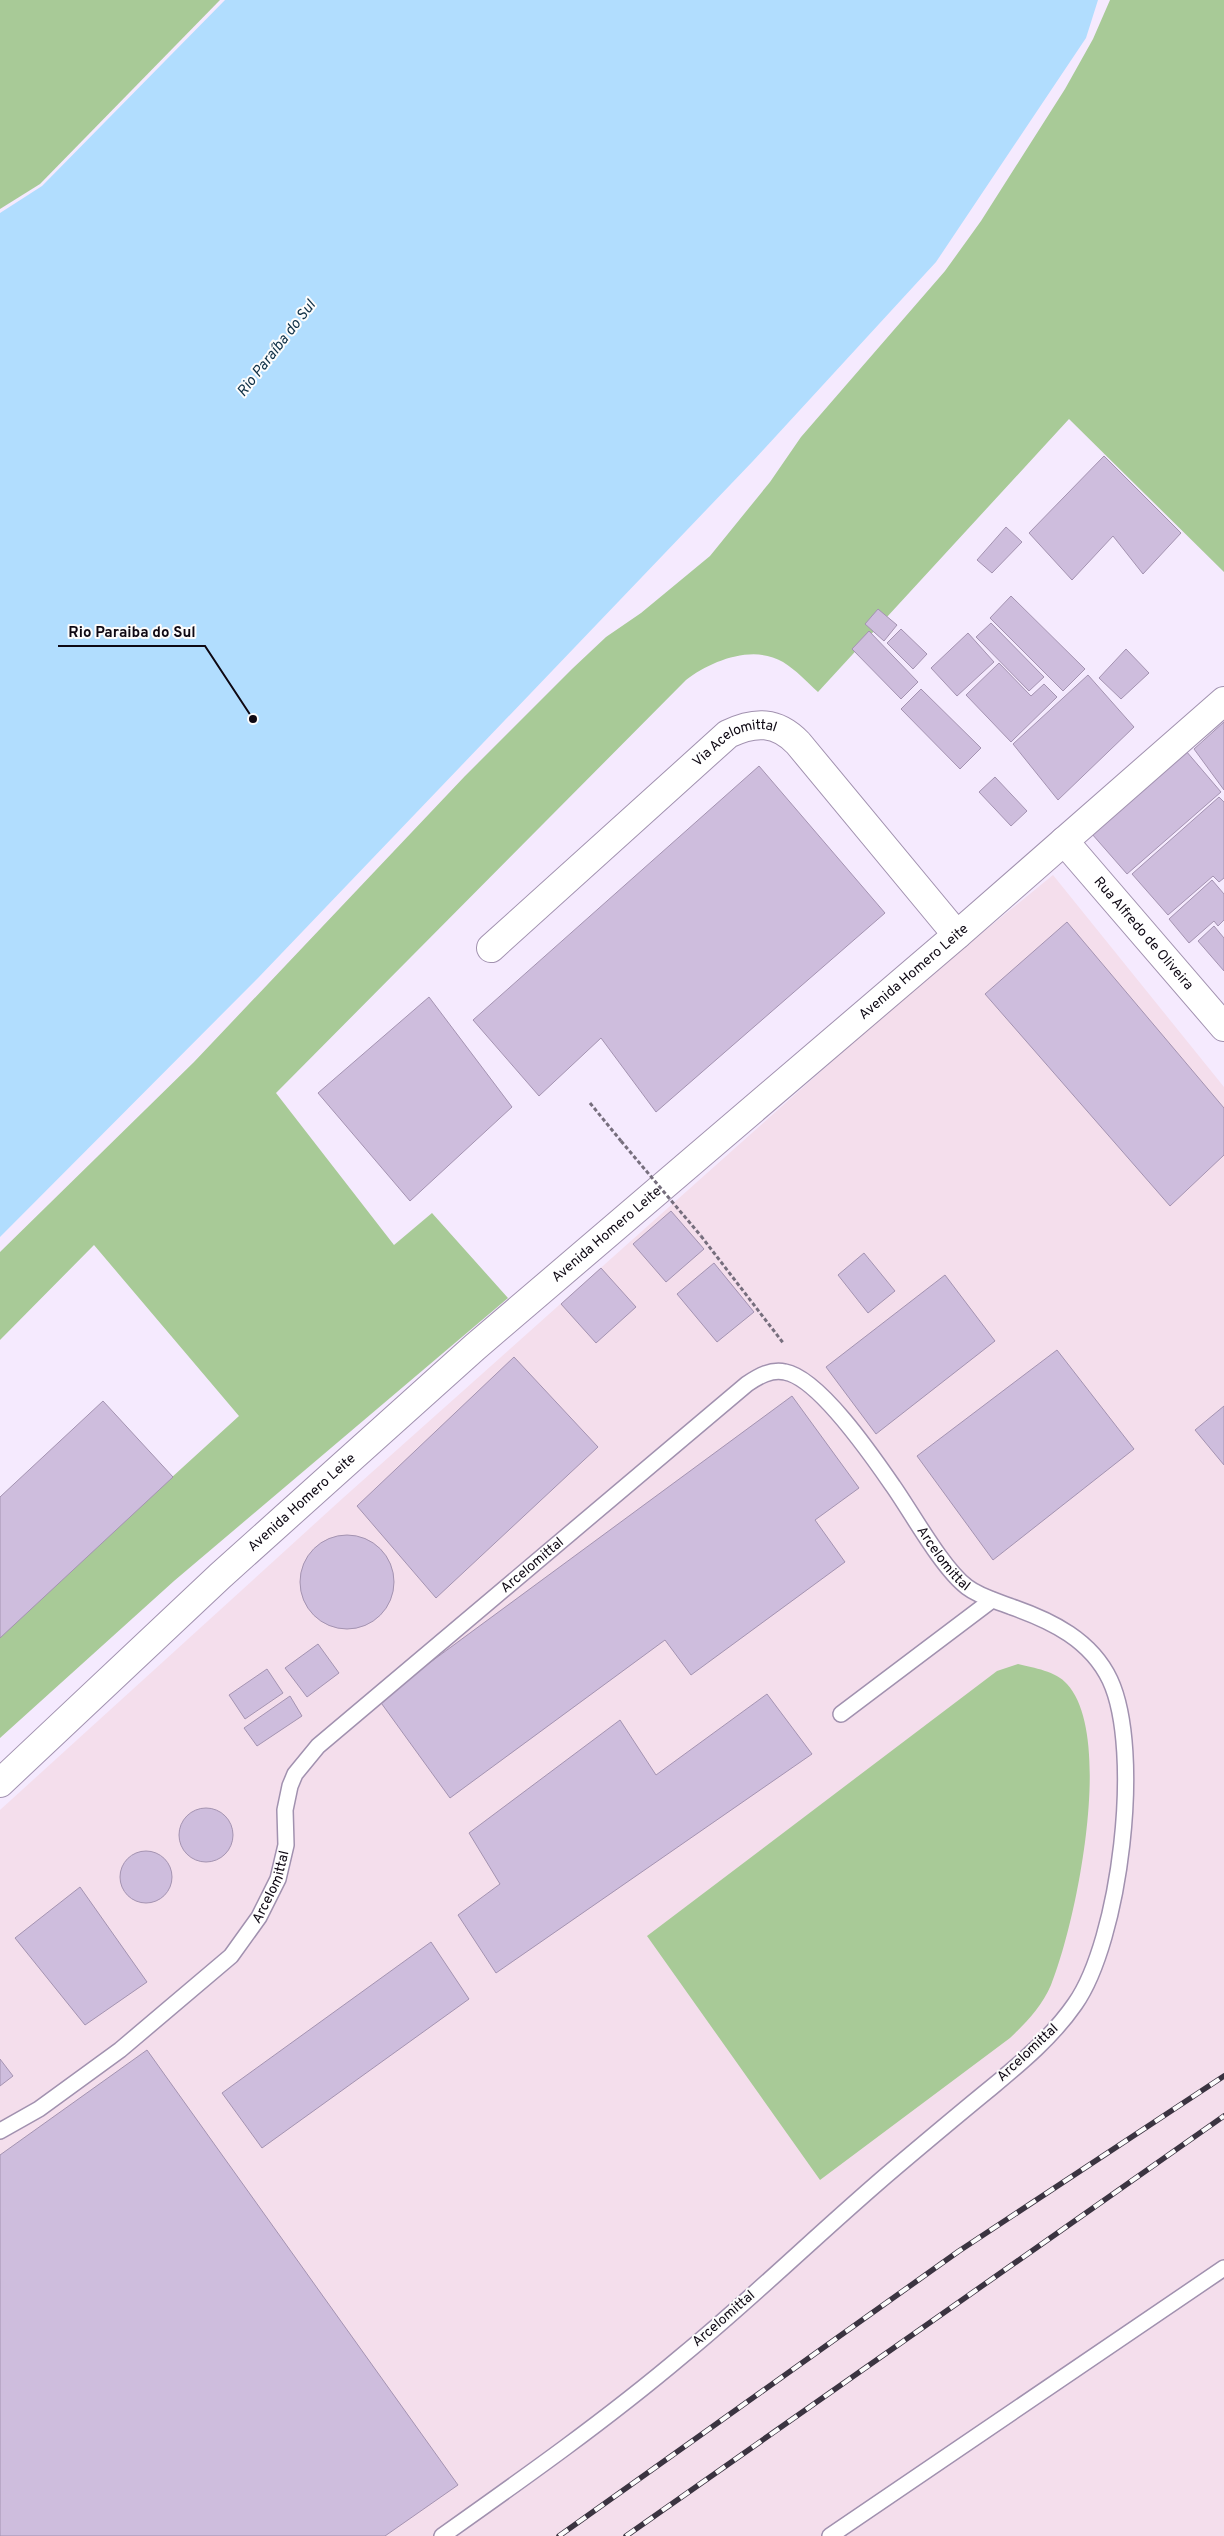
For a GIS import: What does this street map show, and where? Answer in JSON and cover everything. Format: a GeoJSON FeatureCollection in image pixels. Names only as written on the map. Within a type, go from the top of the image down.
{"type":"FeatureCollection","features":[{"type":"Feature","properties":{"kind":"street","name":"Avenida Homero Leite"},"geometry":{"type":"LineString","coordinates":[[0,1783],[220,1576],[475,1347],[957,935],[1224,701]]}},
{"type":"Feature","properties":{"kind":"street","name":"Via Acelomittal"},"geometry":{"type":"LineString","coordinates":[[491,948],[728,734],[750,725],[761,724],[780,728],[798,742],[957,935]]}},
{"type":"Feature","properties":{"kind":"street","name":"Rua Alfredo de Oliveira"},"geometry":{"type":"LineString","coordinates":[[1064,841],[1224,1027]]}},
{"type":"Feature","properties":{"kind":"lane","name":"Arcelomittal"},"geometry":{"type":"LineString","coordinates":[[0,2130],[39,2109],[120,2050],[231,1956],[259,1917],[278,1879],[286,1845],[285,1810],[290,1786],[295,1774],[318,1746],[723,1403],[757,1378],[774,1371],[789,1372],[803,1380],[832,1406],[892,1484],[953,1573],[969,1589],[1056,1626],[1095,1655],[1108,1676],[1121,1716],[1125,1809],[1116,1886],[1102,1948],[1078,2001],[1039,2046],[894,2169],[684,2355],[579,2439],[442,2536]]}},
{"type":"Feature","properties":{"kind":"lane"},"geometry":{"type":"LineString","coordinates":[[841,1714],[992,1600]]}},
{"type":"Feature","properties":{"kind":"lane"},"geometry":{"type":"LineString","coordinates":[[830,2536],[1224,2268]]}},
{"type":"Feature","properties":{"kind":"path"},"geometry":{"type":"LineString","coordinates":[[590,1103],[701,1236],[790,1352]]}},
{"type":"Feature","properties":{"kind":"shaded area"},"geometry":{"type":"Polygon","coordinates":[[[1053,875],[1224,1087],[1224,2536],[0,2536],[0,1810],[343,1498],[912,990],[1053,875]]]}},
{"type":"Feature","properties":{"kind":"green space"},"geometry":{"type":"Polygon","coordinates":[[[0,0],[220,0],[40,184],[0,209],[0,0]]]}},
{"type":"Feature","properties":{"kind":"green space"},"geometry":{"type":"Polygon","coordinates":[[[1110,0],[1224,0],[1224,572],[1069,419],[818,692],[797,672],[783,662],[759,655],[733,657],[720,661],[686,680],[276,1093],[394,1245],[432,1213],[508,1298],[174,1581],[0,1738],[0,1634],[239,1416],[94,1245],[0,1340],[0,1252],[194,1062],[465,776],[572,669],[606,637],[641,613],[710,556],[770,482],[801,437],[945,271],[981,221],[1065,89],[1093,39],[1110,0]]]}},
{"type":"Feature","properties":{"kind":"green space"},"geometry":{"type":"Polygon","coordinates":[[[1018,1664],[1051,1673],[1067,1684],[1081,1709],[1088,1744],[1090,1786],[1080,1877],[1071,1920],[1051,1985],[1033,2014],[1010,2038],[820,2180],[647,1936],[997,1671],[1018,1664]]]}},
{"type":"Feature","properties":{"kind":"water","name":"Rio Paraíba do Sul"},"geometry":{"type":"Polygon","coordinates":[[[225,0],[1098,0],[1086,38],[936,262],[753,461],[258,978],[0,1237],[0,213],[42,186],[225,0]]]}},
{"type":"Feature","properties":{"kind":"building"},"geometry":{"type":"Polygon","coordinates":[[[1104,456],[1181,533],[1143,574],[1113,536],[1072,580],[1029,533],[1104,456]]]}},
{"type":"Feature","properties":{"kind":"building"},"geometry":{"type":"Polygon","coordinates":[[[1006,527],[1022,542],[992,573],[977,560],[1006,527]]]}},
{"type":"Feature","properties":{"kind":"building"},"geometry":{"type":"Polygon","coordinates":[[[1011,596],[1085,669],[1063,691],[990,618],[1011,596]]]}},
{"type":"Feature","properties":{"kind":"building"},"geometry":{"type":"Polygon","coordinates":[[[878,609],[897,625],[884,641],[865,624],[878,609]]]}},
{"type":"Feature","properties":{"kind":"building"},"geometry":{"type":"Polygon","coordinates":[[[991,623],[1044,677],[1029,691],[976,637],[991,623]]]}},
{"type":"Feature","properties":{"kind":"building"},"geometry":{"type":"Polygon","coordinates":[[[901,629],[927,654],[913,669],[887,643],[901,629]]]}},
{"type":"Feature","properties":{"kind":"building"},"geometry":{"type":"Polygon","coordinates":[[[869,631],[918,682],[901,699],[852,649],[869,631]]]}},
{"type":"Feature","properties":{"kind":"building"},"geometry":{"type":"Polygon","coordinates":[[[968,633],[994,662],[957,696],[931,668],[968,633]]]}},
{"type":"Feature","properties":{"kind":"building"},"geometry":{"type":"Polygon","coordinates":[[[1126,649],[1149,673],[1121,699],[1099,678],[1126,649]]]}},
{"type":"Feature","properties":{"kind":"building"},"geometry":{"type":"Polygon","coordinates":[[[999,663],[1031,696],[1044,684],[1057,697],[1011,742],[966,695],[999,663]]]}},
{"type":"Feature","properties":{"kind":"building"},"geometry":{"type":"Polygon","coordinates":[[[1088,675],[1134,727],[1058,800],[1013,744],[1088,675]]]}},
{"type":"Feature","properties":{"kind":"building"},"geometry":{"type":"Polygon","coordinates":[[[921,689],[981,748],[960,769],[901,709],[921,689]]]}},
{"type":"Feature","properties":{"kind":"building"},"geometry":{"type":"Polygon","coordinates":[[[1224,722],[1224,790],[1194,749],[1224,722]]]}},
{"type":"Feature","properties":{"kind":"building"},"geometry":{"type":"Polygon","coordinates":[[[1186,751],[1221,792],[1127,874],[1092,834],[1186,751]]]}},
{"type":"Feature","properties":{"kind":"building"},"geometry":{"type":"Polygon","coordinates":[[[759,766],[885,913],[656,1112],[601,1038],[539,1096],[473,1020],[759,766]]]}},
{"type":"Feature","properties":{"kind":"building"},"geometry":{"type":"Polygon","coordinates":[[[995,777],[1027,811],[1011,826],[979,792],[995,777]]]}},
{"type":"Feature","properties":{"kind":"building"},"geometry":{"type":"Polygon","coordinates":[[[1219,797],[1224,802],[1224,878],[1219,882],[1213,876],[1168,915],[1132,874],[1219,797]]]}},
{"type":"Feature","properties":{"kind":"building"},"geometry":{"type":"Polygon","coordinates":[[[1212,880],[1224,894],[1224,920],[1218,926],[1214,921],[1189,943],[1169,919],[1212,880]]]}},
{"type":"Feature","properties":{"kind":"building"},"geometry":{"type":"Polygon","coordinates":[[[1067,922],[1224,1108],[1224,1155],[1170,1206],[985,994],[1067,922]]]}},
{"type":"Feature","properties":{"kind":"building"},"geometry":{"type":"Polygon","coordinates":[[[1214,926],[1224,938],[1224,971],[1198,941],[1214,926]]]}},
{"type":"Feature","properties":{"kind":"building"},"geometry":{"type":"Polygon","coordinates":[[[429,997],[512,1107],[410,1201],[318,1093],[429,997]]]}},
{"type":"Feature","properties":{"kind":"building"},"geometry":{"type":"Polygon","coordinates":[[[671,1211],[704,1249],[666,1282],[633,1244],[671,1211]]]}},
{"type":"Feature","properties":{"kind":"building"},"geometry":{"type":"Polygon","coordinates":[[[864,1253],[895,1291],[868,1313],[838,1275],[864,1253]]]}},
{"type":"Feature","properties":{"kind":"building"},"geometry":{"type":"Polygon","coordinates":[[[714,1263],[754,1312],[717,1342],[677,1294],[714,1263]]]}},
{"type":"Feature","properties":{"kind":"building"},"geometry":{"type":"Polygon","coordinates":[[[601,1268],[636,1307],[596,1343],[561,1304],[601,1268]]]}},
{"type":"Feature","properties":{"kind":"building"},"geometry":{"type":"Polygon","coordinates":[[[945,1275],[995,1341],[876,1434],[826,1367],[945,1275]]]}},
{"type":"Feature","properties":{"kind":"building"},"geometry":{"type":"Polygon","coordinates":[[[1057,1350],[1134,1449],[993,1560],[917,1456],[1057,1350]]]}},
{"type":"Feature","properties":{"kind":"building"},"geometry":{"type":"Polygon","coordinates":[[[514,1357],[598,1447],[436,1598],[357,1506],[514,1357]]]}},
{"type":"Feature","properties":{"kind":"building"},"geometry":{"type":"Polygon","coordinates":[[[792,1396],[859,1488],[815,1520],[845,1562],[691,1675],[665,1640],[450,1798],[379,1700],[792,1396]]]}},
{"type":"Feature","properties":{"kind":"building"},"geometry":{"type":"Polygon","coordinates":[[[103,1401],[173,1477],[0,1638],[0,1497],[103,1401]]]}},
{"type":"Feature","properties":{"kind":"building"},"geometry":{"type":"Polygon","coordinates":[[[1224,1406],[1224,1465],[1195,1430],[1224,1406]]]}},
{"type":"Feature","properties":{"kind":"building"},"geometry":{"type":"Polygon","coordinates":[[[347,1535],[365,1539],[380,1549],[390,1564],[394,1582],[390,1600],[380,1615],[365,1625],[347,1629],[329,1625],[314,1615],[304,1600],[300,1582],[304,1564],[314,1549],[329,1539],[347,1535]]]}},
{"type":"Feature","properties":{"kind":"building"},"geometry":{"type":"Polygon","coordinates":[[[318,1644],[339,1673],[307,1697],[285,1668],[318,1644]]]}},
{"type":"Feature","properties":{"kind":"building"},"geometry":{"type":"Polygon","coordinates":[[[267,1669],[283,1693],[245,1719],[229,1695],[267,1669]]]}},
{"type":"Feature","properties":{"kind":"building"},"geometry":{"type":"Polygon","coordinates":[[[767,1694],[812,1754],[496,1973],[458,1915],[500,1884],[469,1833],[620,1720],[656,1775],[767,1694]]]}},
{"type":"Feature","properties":{"kind":"building"},"geometry":{"type":"Polygon","coordinates":[[[290,1696],[302,1716],[257,1746],[244,1728],[290,1696]]]}},
{"type":"Feature","properties":{"kind":"building"},"geometry":{"type":"Polygon","coordinates":[[[201,1808],[211,1808],[221,1812],[229,1820],[233,1835],[229,1850],[221,1858],[211,1862],[201,1862],[191,1858],[183,1850],[179,1840],[179,1830],[183,1820],[191,1812],[201,1808]]]}},
{"type":"Feature","properties":{"kind":"building"},"geometry":{"type":"Polygon","coordinates":[[[141,1851],[151,1851],[165,1858],[172,1872],[172,1882],[165,1896],[151,1903],[141,1903],[131,1899],[124,1892],[120,1882],[120,1872],[124,1862],[131,1855],[141,1851]]]}},
{"type":"Feature","properties":{"kind":"building"},"geometry":{"type":"Polygon","coordinates":[[[80,1887],[147,1982],[85,2025],[15,1938],[80,1887]]]}},
{"type":"Feature","properties":{"kind":"building"},"geometry":{"type":"Polygon","coordinates":[[[431,1942],[469,1999],[262,2148],[222,2093],[431,1942]]]}},
{"type":"Feature","properties":{"kind":"building"},"geometry":{"type":"Polygon","coordinates":[[[147,2050],[458,2485],[385,2536],[0,2536],[0,2155],[147,2050]]]}},
{"type":"Feature","properties":{"kind":"building"},"geometry":{"type":"Polygon","coordinates":[[[0,2059],[13,2076],[0,2086],[0,2059]]]}},
{"type":"Feature","properties":{"kind":"railway"},"geometry":{"type":"LineString","coordinates":[[559,2536],[959,2251],[1224,2076]]}},
{"type":"Feature","properties":{"kind":"railway"},"geometry":{"type":"LineString","coordinates":[[626,2536],[1224,2116]]}},
{"type":"Feature","properties":{"kind":"place","name":"Rio Paraiba do Sul"},"geometry":{"type":"Point","coordinates":[253,719]}}]}
